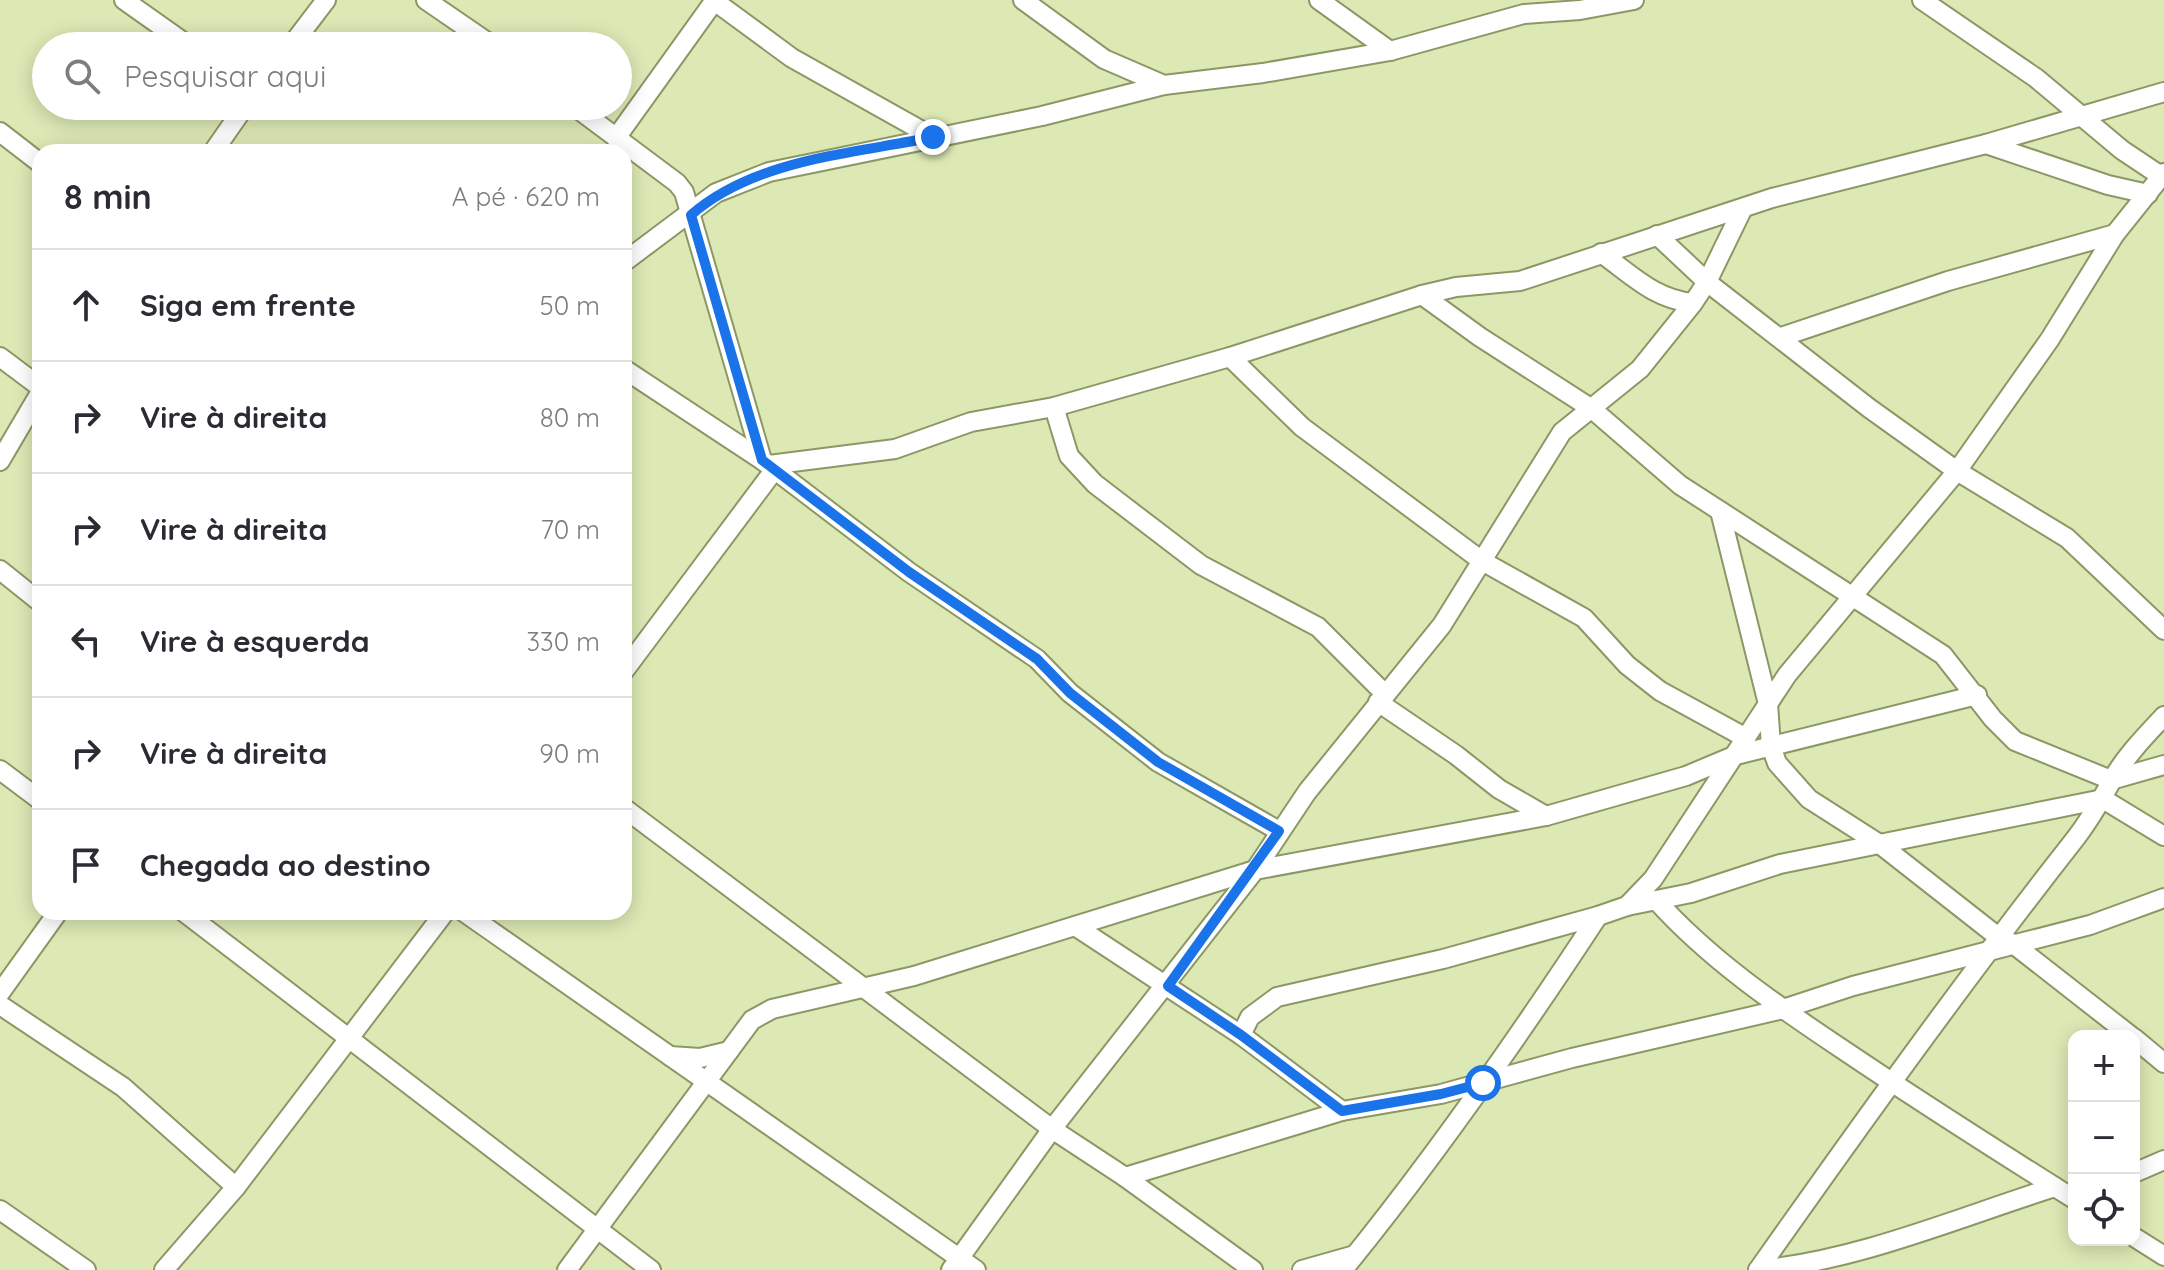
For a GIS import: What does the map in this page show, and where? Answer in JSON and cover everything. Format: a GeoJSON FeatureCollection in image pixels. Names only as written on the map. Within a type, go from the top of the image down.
{"type":"FeatureCollection","features":[{"type":"Feature","properties":{"kind":"street"},"geometry":{"type":"LineString","coordinates":[[124,0],[169,32]]}},
{"type":"Feature","properties":{"kind":"street"},"geometry":{"type":"LineString","coordinates":[[302,32],[326,0]]}},
{"type":"Feature","properties":{"kind":"street"},"geometry":{"type":"LineString","coordinates":[[426,0],[473,32]]}},
{"type":"Feature","properties":{"kind":"street"},"geometry":{"type":"LineString","coordinates":[[632,115],[714,0],[792,58],[933,137]]}},
{"type":"Feature","properties":{"kind":"street"},"geometry":{"type":"LineString","coordinates":[[1023,0],[1104,59],[1164,85]]}},
{"type":"Feature","properties":{"kind":"street"},"geometry":{"type":"LineString","coordinates":[[1319,0],[1390,51]]}},
{"type":"Feature","properties":{"kind":"street"},"geometry":{"type":"LineString","coordinates":[[632,256],[691,215],[716,193],[776,170],[1042,116],[1164,85],[1390,51],[1524,7],[1580,10],[1634,0]]}},
{"type":"Feature","properties":{"kind":"street"},"geometry":{"type":"LineString","coordinates":[[1627,906],[1653,879],[1768,704],[1853,594],[1957,471],[2050,339],[2115,234],[2163,176],[2081,118],[2036,78],[1922,0]]}},
{"type":"Feature","properties":{"kind":"street"},"geometry":{"type":"LineString","coordinates":[[632,660],[769,465],[882,452],[971,422],[1010,418],[1054,407],[1230,357],[1422,295],[1456,287],[1520,281],[1772,198],[1986,144],[2164,92]]}},
{"type":"Feature","properties":{"kind":"street"},"geometry":{"type":"LineString","coordinates":[[219,144],[235,120]]}},
{"type":"Feature","properties":{"kind":"street"},"geometry":{"type":"LineString","coordinates":[[592,120],[624,144]]}},
{"type":"Feature","properties":{"kind":"street"},"geometry":{"type":"LineString","coordinates":[[616,138],[629,120]]}},
{"type":"Feature","properties":{"kind":"street"},"geometry":{"type":"LineString","coordinates":[[0,132],[32,157]]}},
{"type":"Feature","properties":{"kind":"street"},"geometry":{"type":"LineString","coordinates":[[1986,144],[2108,185],[2148,194]]}},
{"type":"Feature","properties":{"kind":"street"},"geometry":{"type":"LineString","coordinates":[[632,150],[677,183],[716,193]]}},
{"type":"Feature","properties":{"kind":"street"},"geometry":{"type":"LineString","coordinates":[[677,183],[691,215],[769,465]]}},
{"type":"Feature","properties":{"kind":"street"},"geometry":{"type":"LineString","coordinates":[[475,920],[963,1266],[1052,1129],[1168,986],[1255,870],[1279,831],[1442,625],[1562,432],[1640,369],[1693,303],[1707,282],[1742,210]]}},
{"type":"Feature","properties":{"kind":"street"},"geometry":{"type":"LineString","coordinates":[[1781,337],[1948,281],[2115,234]]}},
{"type":"Feature","properties":{"kind":"street"},"geometry":{"type":"LineString","coordinates":[[1657,235],[1707,282],[1869,408],[1957,471],[2067,538],[2164,630]]}},
{"type":"Feature","properties":{"kind":"street"},"geometry":{"type":"LineString","coordinates":[[1601,253],[1654,293],[1670,300],[1693,303]]}},
{"type":"Feature","properties":{"kind":"street"},"geometry":{"type":"LineString","coordinates":[[1422,295],[1480,337],[1592,409],[1645,457],[1720,511],[1853,594],[1943,655],[1993,719],[2015,741],[2111,780],[2164,765]]}},
{"type":"Feature","properties":{"kind":"street"},"geometry":{"type":"LineString","coordinates":[[0,357],[32,383]]}},
{"type":"Feature","properties":{"kind":"street"},"geometry":{"type":"LineString","coordinates":[[1230,357],[1302,427],[1482,561],[1584,618],[1627,665],[1660,691],[1746,738]]}},
{"type":"Feature","properties":{"kind":"street"},"geometry":{"type":"LineString","coordinates":[[632,374],[769,465],[909,572],[1037,659],[1070,693],[1158,762],[1279,831]]}},
{"type":"Feature","properties":{"kind":"street"},"geometry":{"type":"LineString","coordinates":[[0,461],[32,404]]}},
{"type":"Feature","properties":{"kind":"street"},"geometry":{"type":"LineString","coordinates":[[1054,407],[1069,456],[1095,484],[1201,565],[1318,627],[1382,698],[1511,798],[1546,816]]}},
{"type":"Feature","properties":{"kind":"street"},"geometry":{"type":"LineString","coordinates":[[1720,511],[1768,704],[1771,746],[1787,776],[1809,799],[1881,845],[2123,1030]]}},
{"type":"Feature","properties":{"kind":"street"},"geometry":{"type":"LineString","coordinates":[[0,570],[32,596]]}},
{"type":"Feature","properties":{"kind":"street"},"geometry":{"type":"LineString","coordinates":[[567,1270],[705,1082],[761,1014],[860,986],[914,976],[1255,870],[1546,816],[1686,776],[1736,755],[1977,695]]}},
{"type":"Feature","properties":{"kind":"street"},"geometry":{"type":"LineString","coordinates":[[1758,1270],[1986,952],[2005,939],[2103,799],[2111,780],[2164,716]]}},
{"type":"Feature","properties":{"kind":"street"},"geometry":{"type":"LineString","coordinates":[[0,770],[32,794]]}},
{"type":"Feature","properties":{"kind":"street"},"geometry":{"type":"LineString","coordinates":[[1241,1035],[1250,1017],[1277,997],[1443,959],[1627,906],[1691,893],[1780,864],[2103,799],[2164,836]]}},
{"type":"Feature","properties":{"kind":"street"},"geometry":{"type":"LineString","coordinates":[[632,814],[1052,1129],[1125,1177],[1253,1270]]}},
{"type":"Feature","properties":{"kind":"street"},"geometry":{"type":"LineString","coordinates":[[2005,939],[2090,925],[2164,898]]}},
{"type":"Feature","properties":{"kind":"street"},"geometry":{"type":"LineString","coordinates":[[1656,900],[1687,934],[1783,1009],[1952,1124],[2067,1193]]}},
{"type":"Feature","properties":{"kind":"street"},"geometry":{"type":"LineString","coordinates":[[1302,1270],[1349,1263],[1435,1155],[1483,1083],[1538,1011],[1598,916]]}},
{"type":"Feature","properties":{"kind":"street"},"geometry":{"type":"LineString","coordinates":[[0,993],[52,920]]}},
{"type":"Feature","properties":{"kind":"street"},"geometry":{"type":"LineString","coordinates":[[194,920],[347,1041],[651,1270]]}},
{"type":"Feature","properties":{"kind":"street"},"geometry":{"type":"LineString","coordinates":[[164,1270],[236,1187],[439,920]]}},
{"type":"Feature","properties":{"kind":"street"},"geometry":{"type":"LineString","coordinates":[[1075,926],[1241,1035],[1342,1111]]}},
{"type":"Feature","properties":{"kind":"street"},"geometry":{"type":"LineString","coordinates":[[1125,1177],[1342,1111],[1441,1094],[1572,1058],[1783,1009],[1853,986],[1986,952]]}},
{"type":"Feature","properties":{"kind":"street"},"geometry":{"type":"LineString","coordinates":[[0,1005],[123,1087],[236,1187]]}},
{"type":"Feature","properties":{"kind":"street"},"geometry":{"type":"LineString","coordinates":[[2140,1044],[2164,1063]]}},
{"type":"Feature","properties":{"kind":"street"},"geometry":{"type":"LineString","coordinates":[[667,1055],[700,1058],[729,1051]]}},
{"type":"Feature","properties":{"kind":"street"},"geometry":{"type":"LineString","coordinates":[[2140,1170],[2164,1160]]}},
{"type":"Feature","properties":{"kind":"street"},"geometry":{"type":"LineString","coordinates":[[1758,1270],[1805,1265],[1855,1253],[2067,1193]]}},
{"type":"Feature","properties":{"kind":"street"},"geometry":{"type":"LineString","coordinates":[[0,1210],[86,1270]]}},
{"type":"Feature","properties":{"kind":"street"},"geometry":{"type":"LineString","coordinates":[[2140,1241],[2164,1256]]}},
{"type":"Feature","properties":{"kind":"route"},"geometry":{"type":"LineString","coordinates":[[933,137],[769,172],[716,193],[691,215],[762,460],[909,572],[1037,659],[1070,693],[1158,762],[1279,831],[1255,870],[1168,986],[1321,1092],[1342,1111],[1441,1094],[1483,1083]]}}]}
